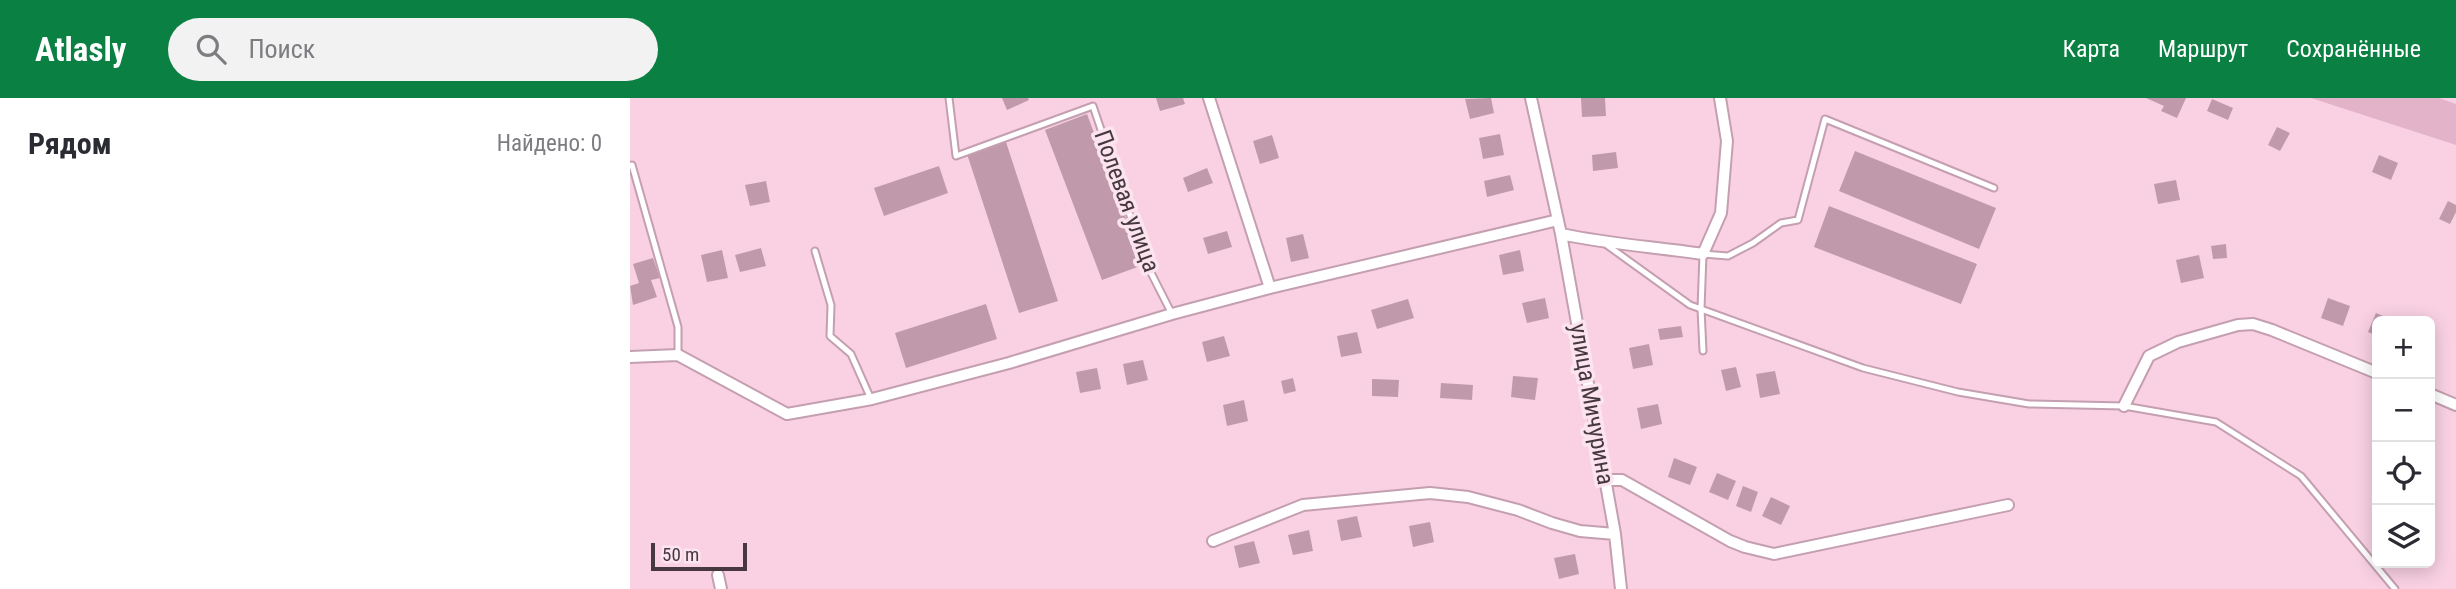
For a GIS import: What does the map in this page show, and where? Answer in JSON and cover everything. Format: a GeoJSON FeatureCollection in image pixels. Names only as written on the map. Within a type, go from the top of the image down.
{"type":"FeatureCollection","features":[{"type":"Feature","properties":{"kind":"street"},"geometry":{"type":"LineString","coordinates":[[1209,98],[1270,288]]}},
{"type":"Feature","properties":{"kind":"street","name":"улица Мичурина"},"geometry":{"type":"LineString","coordinates":[[1531,98],[1558,220],[1615,534],[1621,589]]}},
{"type":"Feature","properties":{"kind":"street"},"geometry":{"type":"LineString","coordinates":[[1560,234],[1604,243],[1703,254],[1721,213],[1727,141],[1720,98]]}},
{"type":"Feature","properties":{"kind":"street"},"geometry":{"type":"LineString","coordinates":[[630,357],[678,355],[787,414],[872,399],[1009,363],[1270,288],[1558,220]]}},
{"type":"Feature","properties":{"kind":"street"},"geometry":{"type":"LineString","coordinates":[[2124,406],[2149,356],[2178,342],[2238,325],[2253,324],[2272,330],[2372,371]]}},
{"type":"Feature","properties":{"kind":"street"},"geometry":{"type":"LineString","coordinates":[[2435,396],[2456,405]]}},
{"type":"Feature","properties":{"kind":"street"},"geometry":{"type":"LineString","coordinates":[[1605,480],[1622,480],[1730,541],[1774,554],[2008,505]]}},
{"type":"Feature","properties":{"kind":"street"},"geometry":{"type":"LineString","coordinates":[[1213,541],[1303,505],[1430,493],[1468,497],[1518,509],[1580,531],[1615,534]]}},
{"type":"Feature","properties":{"kind":"street"},"geometry":{"type":"LineString","coordinates":[[718,575],[721,589]]}},
{"type":"Feature","properties":{"kind":"lane","name":"Полевая улица"},"geometry":{"type":"LineString","coordinates":[[949,98],[956,156],[1093,106],[1146,263],[1172,314]]}},
{"type":"Feature","properties":{"kind":"lane"},"geometry":{"type":"LineString","coordinates":[[1703,351],[1700,309],[1703,254],[1728,256],[1753,243],[1781,223],[1798,220],[1825,119],[1994,188]]}},
{"type":"Feature","properties":{"kind":"lane"},"geometry":{"type":"LineString","coordinates":[[632,165],[678,327],[678,355]]}},
{"type":"Feature","properties":{"kind":"lane"},"geometry":{"type":"LineString","coordinates":[[1604,243],[1690,305],[1863,368],[1958,392],[2029,404],[2124,406],[2216,422],[2301,476],[2395,589]]}},
{"type":"Feature","properties":{"kind":"lane"},"geometry":{"type":"LineString","coordinates":[[816,251],[831,305],[830,336],[851,354],[872,399]]}},
{"type":"Feature","properties":{"kind":"shaded area"},"geometry":{"type":"Polygon","coordinates":[[[2311,98],[2439,98],[2456,104],[2456,145],[2311,98]]]}},
{"type":"Feature","properties":{"kind":"building"},"geometry":{"type":"Polygon","coordinates":[[[1002,98],[1028,98],[1029,100],[1007,110],[1002,98]]]}},
{"type":"Feature","properties":{"kind":"building"},"geometry":{"type":"Polygon","coordinates":[[[1156,98],[1183,98],[1185,104],[1160,111],[1156,98]]]}},
{"type":"Feature","properties":{"kind":"building"},"geometry":{"type":"Polygon","coordinates":[[[1491,98],[1494,113],[1470,119],[1465,99],[1491,98]]]}},
{"type":"Feature","properties":{"kind":"building"},"geometry":{"type":"Polygon","coordinates":[[[1581,98],[1605,98],[1606,116],[1582,117],[1581,98]]]}},
{"type":"Feature","properties":{"kind":"building"},"geometry":{"type":"Polygon","coordinates":[[[2146,98],[2186,98],[2177,118],[2161,111],[2164,106],[2146,98]]]}},
{"type":"Feature","properties":{"kind":"building"},"geometry":{"type":"Polygon","coordinates":[[[2212,99],[2233,108],[2228,120],[2207,111],[2212,99]]]}},
{"type":"Feature","properties":{"kind":"building"},"geometry":{"type":"Polygon","coordinates":[[[1087,114],[1143,265],[1102,280],[1045,130],[1087,114]]]}},
{"type":"Feature","properties":{"kind":"building"},"geometry":{"type":"Polygon","coordinates":[[[2277,127],[2290,133],[2280,151],[2268,145],[2277,127]]]}},
{"type":"Feature","properties":{"kind":"building"},"geometry":{"type":"Polygon","coordinates":[[[1500,134],[1504,155],[1483,159],[1479,138],[1500,134]]]}},
{"type":"Feature","properties":{"kind":"building"},"geometry":{"type":"Polygon","coordinates":[[[1272,135],[1279,158],[1260,164],[1253,141],[1272,135]]]}},
{"type":"Feature","properties":{"kind":"building"},"geometry":{"type":"Polygon","coordinates":[[[1006,142],[1058,301],[1019,313],[967,154],[1006,142]]]}},
{"type":"Feature","properties":{"kind":"building"},"geometry":{"type":"Polygon","coordinates":[[[1855,151],[1996,208],[1979,249],[1839,191],[1855,151]]]}},
{"type":"Feature","properties":{"kind":"building"},"geometry":{"type":"Polygon","coordinates":[[[1616,152],[1618,168],[1593,171],[1592,155],[1616,152]]]}},
{"type":"Feature","properties":{"kind":"building"},"geometry":{"type":"Polygon","coordinates":[[[2379,155],[2398,163],[2391,180],[2372,172],[2379,155]]]}},
{"type":"Feature","properties":{"kind":"building"},"geometry":{"type":"Polygon","coordinates":[[[939,166],[948,193],[884,216],[874,188],[939,166]]]}},
{"type":"Feature","properties":{"kind":"building"},"geometry":{"type":"Polygon","coordinates":[[[1207,168],[1213,183],[1188,192],[1183,178],[1207,168]]]}},
{"type":"Feature","properties":{"kind":"building"},"geometry":{"type":"Polygon","coordinates":[[[1510,175],[1514,190],[1487,197],[1484,181],[1510,175]]]}},
{"type":"Feature","properties":{"kind":"building"},"geometry":{"type":"Polygon","coordinates":[[[2176,180],[2180,200],[2158,204],[2154,184],[2176,180]]]}},
{"type":"Feature","properties":{"kind":"building"},"geometry":{"type":"Polygon","coordinates":[[[766,181],[770,202],[750,206],[745,185],[766,181]]]}},
{"type":"Feature","properties":{"kind":"building"},"geometry":{"type":"Polygon","coordinates":[[[2448,201],[2456,205],[2456,212],[2450,224],[2439,219],[2448,201]]]}},
{"type":"Feature","properties":{"kind":"building"},"geometry":{"type":"Polygon","coordinates":[[[1829,206],[1977,264],[1961,304],[1814,247],[1829,206]]]}},
{"type":"Feature","properties":{"kind":"building"},"geometry":{"type":"Polygon","coordinates":[[[1227,231],[1232,247],[1208,254],[1203,238],[1227,231]]]}},
{"type":"Feature","properties":{"kind":"building"},"geometry":{"type":"Polygon","coordinates":[[[1303,234],[1309,258],[1291,262],[1286,238],[1303,234]]]}},
{"type":"Feature","properties":{"kind":"building"},"geometry":{"type":"Polygon","coordinates":[[[2226,244],[2227,258],[2213,259],[2211,246],[2226,244]]]}},
{"type":"Feature","properties":{"kind":"building"},"geometry":{"type":"Polygon","coordinates":[[[761,248],[766,266],[740,272],[735,255],[761,248]]]}},
{"type":"Feature","properties":{"kind":"building"},"geometry":{"type":"Polygon","coordinates":[[[722,250],[728,278],[707,282],[701,255],[722,250]]]}},
{"type":"Feature","properties":{"kind":"building"},"geometry":{"type":"Polygon","coordinates":[[[1520,250],[1524,271],[1503,275],[1499,255],[1520,250]]]}},
{"type":"Feature","properties":{"kind":"building"},"geometry":{"type":"Polygon","coordinates":[[[2199,255],[2204,278],[2181,283],[2176,260],[2199,255]]]}},
{"type":"Feature","properties":{"kind":"building"},"geometry":{"type":"Polygon","coordinates":[[[653,258],[660,278],[651,280],[657,297],[633,305],[630,286],[639,283],[633,264],[653,258]]]}},
{"type":"Feature","properties":{"kind":"building"},"geometry":{"type":"Polygon","coordinates":[[[1545,298],[1549,318],[1527,323],[1522,303],[1545,298]]]}},
{"type":"Feature","properties":{"kind":"building"},"geometry":{"type":"Polygon","coordinates":[[[2328,298],[2350,306],[2343,326],[2321,318],[2328,298]]]}},
{"type":"Feature","properties":{"kind":"building"},"geometry":{"type":"Polygon","coordinates":[[[1408,299],[1414,318],[1377,329],[1371,310],[1408,299]]]}},
{"type":"Feature","properties":{"kind":"building"},"geometry":{"type":"Polygon","coordinates":[[[986,304],[997,339],[906,368],[895,333],[986,304]]]}},
{"type":"Feature","properties":{"kind":"building"},"geometry":{"type":"Polygon","coordinates":[[[1681,326],[1683,337],[1660,340],[1658,329],[1681,326]]]}},
{"type":"Feature","properties":{"kind":"building"},"geometry":{"type":"Polygon","coordinates":[[[1357,332],[1362,353],[1341,357],[1337,336],[1357,332]]]}},
{"type":"Feature","properties":{"kind":"building"},"geometry":{"type":"Polygon","coordinates":[[[1224,336],[1230,356],[1207,362],[1202,342],[1224,336]]]}},
{"type":"Feature","properties":{"kind":"building"},"geometry":{"type":"Polygon","coordinates":[[[1649,344],[1653,365],[1633,369],[1629,348],[1649,344]]]}},
{"type":"Feature","properties":{"kind":"building"},"geometry":{"type":"Polygon","coordinates":[[[1143,360],[1148,380],[1127,385],[1123,364],[1143,360]]]}},
{"type":"Feature","properties":{"kind":"building"},"geometry":{"type":"Polygon","coordinates":[[[1736,367],[1741,387],[1726,391],[1721,370],[1736,367]]]}},
{"type":"Feature","properties":{"kind":"building"},"geometry":{"type":"Polygon","coordinates":[[[1097,368],[1101,389],[1080,393],[1076,372],[1097,368]]]}},
{"type":"Feature","properties":{"kind":"building"},"geometry":{"type":"Polygon","coordinates":[[[1775,371],[1780,394],[1760,398],[1756,374],[1775,371]]]}},
{"type":"Feature","properties":{"kind":"building"},"geometry":{"type":"Polygon","coordinates":[[[1513,376],[1538,378],[1535,400],[1511,397],[1513,376]]]}},
{"type":"Feature","properties":{"kind":"building"},"geometry":{"type":"Polygon","coordinates":[[[1293,378],[1296,391],[1284,394],[1281,381],[1293,378]]]}},
{"type":"Feature","properties":{"kind":"building"},"geometry":{"type":"Polygon","coordinates":[[[1372,379],[1399,380],[1398,397],[1372,396],[1372,379]]]}},
{"type":"Feature","properties":{"kind":"building"},"geometry":{"type":"Polygon","coordinates":[[[1441,383],[1473,385],[1472,400],[1440,398],[1441,383]]]}},
{"type":"Feature","properties":{"kind":"building"},"geometry":{"type":"Polygon","coordinates":[[[1244,400],[1248,421],[1227,426],[1223,405],[1244,400]]]}},
{"type":"Feature","properties":{"kind":"building"},"geometry":{"type":"Polygon","coordinates":[[[1658,404],[1662,424],[1641,429],[1637,408],[1658,404]]]}},
{"type":"Feature","properties":{"kind":"building"},"geometry":{"type":"Polygon","coordinates":[[[1674,458],[1697,467],[1690,485],[1668,477],[1674,458]]]}},
{"type":"Feature","properties":{"kind":"building"},"geometry":{"type":"Polygon","coordinates":[[[1717,473],[1736,481],[1728,500],[1709,492],[1717,473]]]}},
{"type":"Feature","properties":{"kind":"building"},"geometry":{"type":"Polygon","coordinates":[[[1743,486],[1758,492],[1751,512],[1736,506],[1743,486]]]}},
{"type":"Feature","properties":{"kind":"building"},"geometry":{"type":"Polygon","coordinates":[[[1771,497],[1790,506],[1781,525],[1762,516],[1771,497]]]}},
{"type":"Feature","properties":{"kind":"building"},"geometry":{"type":"Polygon","coordinates":[[[1357,516],[1362,537],[1341,541],[1337,520],[1357,516]]]}},
{"type":"Feature","properties":{"kind":"building"},"geometry":{"type":"Polygon","coordinates":[[[1430,522],[1434,542],[1413,547],[1409,526],[1430,522]]]}},
{"type":"Feature","properties":{"kind":"building"},"geometry":{"type":"Polygon","coordinates":[[[1309,530],[1313,551],[1293,555],[1288,535],[1309,530]]]}},
{"type":"Feature","properties":{"kind":"building"},"geometry":{"type":"Polygon","coordinates":[[[1254,541],[1260,563],[1239,568],[1234,546],[1254,541]]]}},
{"type":"Feature","properties":{"kind":"building"},"geometry":{"type":"Polygon","coordinates":[[[1575,554],[1579,574],[1559,579],[1554,558],[1575,554]]]}}]}
